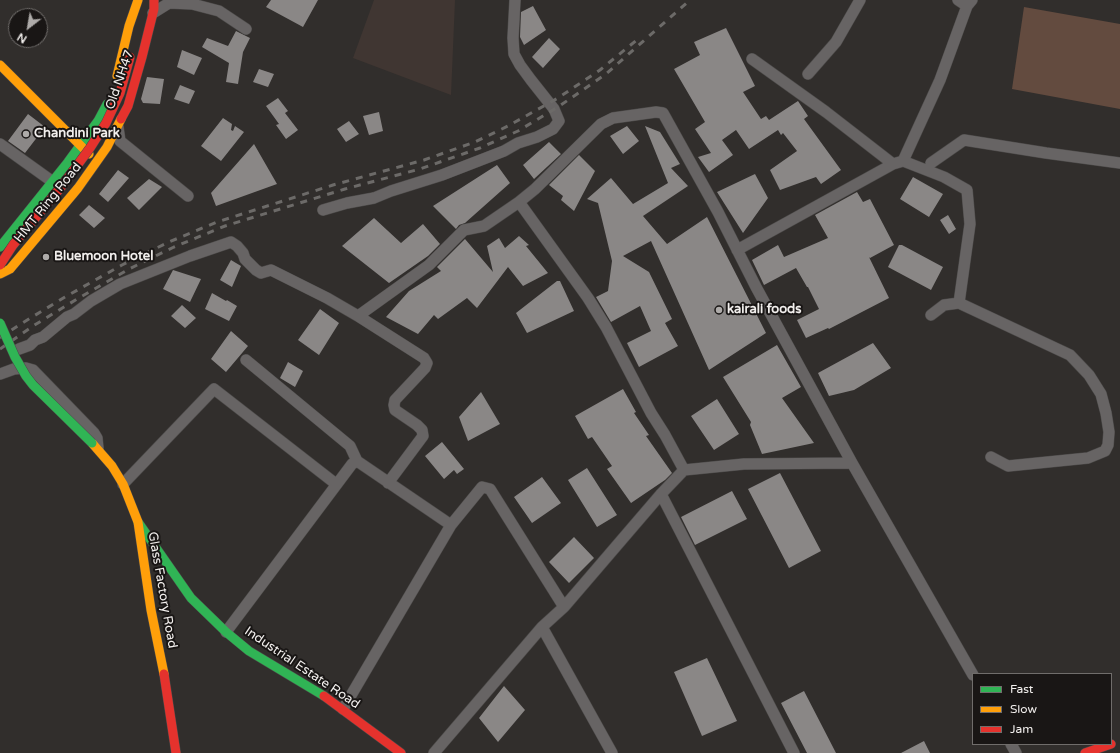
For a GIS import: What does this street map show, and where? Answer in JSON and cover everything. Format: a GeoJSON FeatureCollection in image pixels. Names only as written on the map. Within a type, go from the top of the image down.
{"type":"FeatureCollection","features":[{"type":"Feature","properties":{"kind":"main road"},"geometry":{"type":"LineString","coordinates":[[137,3],[153,8]]}},
{"type":"Feature","properties":{"kind":"main road","name":"Old NH47"},"geometry":{"type":"LineString","coordinates":[[80,145],[98,121],[112,94],[129,26],[137,3]]}},
{"type":"Feature","properties":{"kind":"main road","name":"Old NH47"},"geometry":{"type":"LineString","coordinates":[[97,163],[108,147],[128,106],[149,30],[153,8]]}},
{"type":"Feature","properties":{"kind":"main road"},"geometry":{"type":"LineString","coordinates":[[0,265],[13,245],[62,186],[90,148],[116,106],[125,79],[130,57],[131,35],[129,26]]}},
{"type":"Feature","properties":{"kind":"main road"},"geometry":{"type":"LineString","coordinates":[[130,57],[149,30]]}},
{"type":"Feature","properties":{"kind":"main road","name":"HMT Ring Road"},"geometry":{"type":"LineString","coordinates":[[0,65],[97,163],[10,269],[0,274]]}},
{"type":"Feature","properties":{"kind":"main road","name":"HMT Ring Road"},"geometry":{"type":"LineString","coordinates":[[0,248],[53,182],[80,145]]}},
{"type":"Feature","properties":{"kind":"main road","name":"Glass Factory Road"},"geometry":{"type":"LineString","coordinates":[[0,324],[15,357],[26,376],[33,385],[95,446],[112,466],[123,484],[138,522],[151,610],[176,753]]}},
{"type":"Feature","properties":{"kind":"main road","name":"Industrial Estate Road"},"geometry":{"type":"LineString","coordinates":[[138,522],[191,598],[226,632],[249,651],[316,690],[401,753]]}},
{"type":"Feature","properties":{"kind":"main road"},"geometry":{"type":"LineString","coordinates":[[1085,753],[1108,745]]}},
{"type":"Feature","properties":{"kind":"street"},"geometry":{"type":"LineString","coordinates":[[323,210],[347,203],[374,198],[442,175],[504,151],[518,143],[537,137],[552,129],[559,121],[554,109],[520,65],[514,54],[513,38],[515,0]]}},
{"type":"Feature","properties":{"kind":"street"},"geometry":{"type":"LineString","coordinates":[[808,74],[836,42],[860,0]]}},
{"type":"Feature","properties":{"kind":"street"},"geometry":{"type":"LineString","coordinates":[[737,250],[898,162],[940,80],[966,2]]}},
{"type":"Feature","properties":{"kind":"street"},"geometry":{"type":"LineString","coordinates":[[153,8],[169,3],[192,4],[219,11],[246,29]]}},
{"type":"Feature","properties":{"kind":"street"},"geometry":{"type":"LineString","coordinates":[[752,59],[898,162],[944,177],[967,190],[970,224],[959,303]]}},
{"type":"Feature","properties":{"kind":"street"},"geometry":{"type":"LineString","coordinates":[[358,316],[429,265],[464,230],[484,226],[519,202],[535,189],[601,124],[613,118],[656,112],[662,113],[718,212],[756,287],[852,463],[972,673]]}},
{"type":"Feature","properties":{"kind":"street"},"geometry":{"type":"LineString","coordinates":[[118,125],[120,141],[188,196]]}},
{"type":"Feature","properties":{"kind":"street"},"geometry":{"type":"LineString","coordinates":[[930,163],[964,140],[1120,163]]}},
{"type":"Feature","properties":{"kind":"street"},"geometry":{"type":"LineString","coordinates":[[0,144],[53,182]]}},
{"type":"Feature","properties":{"kind":"street"},"geometry":{"type":"LineString","coordinates":[[519,202],[588,298],[606,327],[651,413],[684,470]]}},
{"type":"Feature","properties":{"kind":"street"},"geometry":{"type":"LineString","coordinates":[[19,349],[30,345],[35,340],[43,337],[67,316],[74,314],[91,301],[120,284],[190,256],[231,242],[243,253],[245,259],[261,273],[272,270],[327,298],[424,358],[427,363],[425,368],[395,400],[394,405],[395,410],[422,430],[423,436],[388,483]]}},
{"type":"Feature","properties":{"kind":"street"},"geometry":{"type":"LineString","coordinates":[[931,315],[944,305],[959,303],[1070,355],[1089,375],[1101,394],[1109,432],[1108,445],[1105,451],[1088,458],[1008,466],[990,457]]}},
{"type":"Feature","properties":{"kind":"street"},"geometry":{"type":"LineString","coordinates":[[246,360],[350,446],[357,461],[451,525]]}},
{"type":"Feature","properties":{"kind":"street"},"geometry":{"type":"LineString","coordinates":[[0,374],[14,369],[26,368],[34,370],[94,433],[97,438],[95,446]]}},
{"type":"Feature","properties":{"kind":"street"},"geometry":{"type":"LineString","coordinates":[[123,484],[214,389],[336,484]]}},
{"type":"Feature","properties":{"kind":"street"},"geometry":{"type":"LineString","coordinates":[[226,632],[336,484],[352,464],[357,461]]}},
{"type":"Feature","properties":{"kind":"street"},"geometry":{"type":"LineString","coordinates":[[434,753],[542,627],[564,607],[661,494],[684,470],[744,464],[852,463]]}},
{"type":"Feature","properties":{"kind":"street"},"geometry":{"type":"LineString","coordinates":[[343,710],[451,525],[482,487],[490,489],[564,607]]}},
{"type":"Feature","properties":{"kind":"street"},"geometry":{"type":"LineString","coordinates":[[661,494],[794,753]]}},
{"type":"Feature","properties":{"kind":"street"},"geometry":{"type":"LineString","coordinates":[[542,627],[612,753]]}},
{"type":"Feature","properties":{"kind":"shaded area"},"geometry":{"type":"Polygon","coordinates":[[[374,0],[455,0],[451,95],[353,58],[374,0]]]}},
{"type":"Feature","properties":{"kind":"shaded area"},"geometry":{"type":"Polygon","coordinates":[[[1024,7],[1120,24],[1120,109],[1012,89],[1024,7]]]}},
{"type":"Feature","properties":{"kind":"building"},"geometry":{"type":"Polygon","coordinates":[[[271,0],[318,0],[303,27],[266,7],[271,0]]]}},
{"type":"Feature","properties":{"kind":"building"},"geometry":{"type":"Polygon","coordinates":[[[533,6],[546,30],[524,45],[520,37],[521,12],[533,6]]]}},
{"type":"Feature","properties":{"kind":"building"},"geometry":{"type":"Polygon","coordinates":[[[726,28],[755,86],[743,92],[761,119],[766,116],[769,120],[798,101],[808,116],[804,119],[841,170],[821,184],[816,177],[780,190],[770,170],[797,151],[783,133],[781,135],[778,130],[749,149],[736,130],[722,140],[733,155],[709,172],[698,157],[711,153],[695,129],[705,122],[674,69],[700,55],[694,42],[726,28]]]}},
{"type":"Feature","properties":{"kind":"building"},"geometry":{"type":"Polygon","coordinates":[[[236,31],[250,38],[243,52],[238,84],[226,82],[229,63],[202,47],[207,38],[228,46],[236,31]]]}},
{"type":"Feature","properties":{"kind":"building"},"geometry":{"type":"Polygon","coordinates":[[[549,38],[560,49],[543,68],[532,57],[549,38]]]}},
{"type":"Feature","properties":{"kind":"building"},"geometry":{"type":"Polygon","coordinates":[[[182,50],[202,58],[194,75],[177,67],[182,50]]]}},
{"type":"Feature","properties":{"kind":"building"},"geometry":{"type":"Polygon","coordinates":[[[259,69],[274,74],[268,87],[253,82],[259,69]]]}},
{"type":"Feature","properties":{"kind":"building"},"geometry":{"type":"Polygon","coordinates":[[[147,77],[164,79],[160,104],[143,103],[141,99],[147,77]]]}},
{"type":"Feature","properties":{"kind":"building"},"geometry":{"type":"Polygon","coordinates":[[[180,85],[195,91],[189,104],[174,99],[180,85]]]}},
{"type":"Feature","properties":{"kind":"building"},"geometry":{"type":"Polygon","coordinates":[[[278,98],[288,111],[285,113],[298,130],[286,139],[276,125],[279,124],[266,106],[278,98]]]}},
{"type":"Feature","properties":{"kind":"building"},"geometry":{"type":"Polygon","coordinates":[[[379,112],[383,131],[369,135],[363,116],[379,112]]]}},
{"type":"Feature","properties":{"kind":"building","name":"Chandini Park"},"geometry":{"type":"Polygon","coordinates":[[[28,114],[45,127],[25,153],[8,141],[28,114]]]}},
{"type":"Feature","properties":{"kind":"building"},"geometry":{"type":"Polygon","coordinates":[[[223,118],[232,124],[231,130],[233,131],[235,126],[244,132],[221,161],[201,146],[223,118]]]}},
{"type":"Feature","properties":{"kind":"building"},"geometry":{"type":"Polygon","coordinates":[[[349,121],[359,134],[346,142],[337,129],[349,121]]]}},
{"type":"Feature","properties":{"kind":"building"},"geometry":{"type":"Polygon","coordinates":[[[627,126],[639,141],[623,154],[610,136],[627,126]]]}},
{"type":"Feature","properties":{"kind":"building"},"geometry":{"type":"Polygon","coordinates":[[[645,126],[660,132],[680,164],[671,168],[688,186],[643,216],[667,244],[707,217],[766,333],[709,370],[651,241],[623,256],[649,272],[672,319],[665,323],[678,346],[639,367],[627,343],[651,331],[640,306],[611,322],[596,297],[608,291],[612,261],[598,203],[587,199],[611,178],[633,204],[668,183],[645,126]]]}},
{"type":"Feature","properties":{"kind":"building"},"geometry":{"type":"Polygon","coordinates":[[[549,142],[561,154],[534,179],[523,165],[549,142]]]}},
{"type":"Feature","properties":{"kind":"building"},"geometry":{"type":"Polygon","coordinates":[[[254,144],[277,184],[216,206],[211,193],[254,144]]]}},
{"type":"Feature","properties":{"kind":"building"},"geometry":{"type":"Polygon","coordinates":[[[579,155],[595,171],[574,211],[561,200],[563,196],[549,185],[579,155]]]}},
{"type":"Feature","properties":{"kind":"building"},"geometry":{"type":"Polygon","coordinates":[[[497,165],[510,183],[465,223],[459,225],[456,229],[433,206],[497,165]]]}},
{"type":"Feature","properties":{"kind":"building"},"geometry":{"type":"Polygon","coordinates":[[[118,170],[129,178],[108,202],[99,194],[118,170]]]}},
{"type":"Feature","properties":{"kind":"building"},"geometry":{"type":"Polygon","coordinates":[[[755,174],[768,198],[743,233],[717,192],[755,174]]]}},
{"type":"Feature","properties":{"kind":"building"},"geometry":{"type":"Polygon","coordinates":[[[913,177],[943,194],[929,217],[900,199],[913,177]]]}},
{"type":"Feature","properties":{"kind":"building"},"geometry":{"type":"Polygon","coordinates":[[[149,179],[162,187],[139,210],[127,198],[149,179]]]}},
{"type":"Feature","properties":{"kind":"building"},"geometry":{"type":"Polygon","coordinates":[[[857,192],[863,202],[870,199],[894,245],[870,258],[869,257],[889,298],[829,329],[828,328],[806,338],[797,320],[819,309],[796,268],[764,285],[752,260],[778,245],[784,257],[828,238],[815,215],[857,192]]]}},
{"type":"Feature","properties":{"kind":"building"},"geometry":{"type":"Polygon","coordinates":[[[89,205],[105,218],[94,228],[79,215],[89,205]]]}},
{"type":"Feature","properties":{"kind":"building"},"geometry":{"type":"Polygon","coordinates":[[[948,215],[956,229],[949,234],[940,220],[948,215]]]}},
{"type":"Feature","properties":{"kind":"building"},"geometry":{"type":"Polygon","coordinates":[[[374,218],[401,243],[423,224],[440,244],[428,256],[389,283],[342,246],[374,218]]]}},
{"type":"Feature","properties":{"kind":"building"},"geometry":{"type":"Polygon","coordinates":[[[519,236],[529,245],[526,246],[548,273],[523,286],[508,267],[477,308],[467,298],[438,319],[434,315],[418,334],[386,317],[409,291],[441,271],[437,267],[465,239],[493,272],[487,246],[499,238],[505,248],[519,236]]]}},
{"type":"Feature","properties":{"kind":"building"},"geometry":{"type":"Polygon","coordinates":[[[899,245],[902,245],[943,267],[931,290],[888,267],[899,245]]]}},
{"type":"Feature","properties":{"kind":"building"},"geometry":{"type":"Polygon","coordinates":[[[231,260],[241,266],[232,287],[220,280],[231,260]]]}},
{"type":"Feature","properties":{"kind":"building"},"geometry":{"type":"Polygon","coordinates":[[[173,270],[201,279],[190,302],[163,289],[173,270]]]}},
{"type":"Feature","properties":{"kind":"building"},"geometry":{"type":"Polygon","coordinates":[[[557,281],[560,281],[574,311],[527,333],[516,313],[557,281]]]}},
{"type":"Feature","properties":{"kind":"building"},"geometry":{"type":"Polygon","coordinates":[[[212,293],[237,306],[229,321],[205,309],[212,293]]]}},
{"type":"Feature","properties":{"kind":"building"},"geometry":{"type":"Polygon","coordinates":[[[182,305],[196,318],[185,328],[171,316],[182,305]]]}},
{"type":"Feature","properties":{"kind":"building"},"geometry":{"type":"Polygon","coordinates":[[[320,309],[339,323],[319,355],[298,340],[320,309]]]}},
{"type":"Feature","properties":{"kind":"building"},"geometry":{"type":"Polygon","coordinates":[[[231,331],[248,346],[226,372],[211,359],[231,331]]]}},
{"type":"Feature","properties":{"kind":"building"},"geometry":{"type":"Polygon","coordinates":[[[873,343],[891,368],[854,390],[829,396],[818,373],[873,343]]]}},
{"type":"Feature","properties":{"kind":"building"},"geometry":{"type":"Polygon","coordinates":[[[777,345],[801,387],[782,398],[814,443],[762,454],[750,425],[751,422],[723,377],[777,345]]]}},
{"type":"Feature","properties":{"kind":"building"},"geometry":{"type":"Polygon","coordinates":[[[288,362],[303,371],[295,387],[280,378],[288,362]]]}},
{"type":"Feature","properties":{"kind":"building"},"geometry":{"type":"Polygon","coordinates":[[[623,389],[636,412],[634,413],[649,435],[646,436],[672,473],[665,480],[631,503],[607,469],[612,466],[592,437],[588,439],[575,416],[623,389]]]}},
{"type":"Feature","properties":{"kind":"building"},"geometry":{"type":"Polygon","coordinates":[[[481,392],[500,424],[468,441],[459,417],[481,392]]]}},
{"type":"Feature","properties":{"kind":"building"},"geometry":{"type":"Polygon","coordinates":[[[717,399],[739,434],[714,450],[691,416],[717,399]]]}},
{"type":"Feature","properties":{"kind":"building"},"geometry":{"type":"Polygon","coordinates":[[[442,442],[464,469],[457,474],[454,470],[444,479],[425,456],[442,442]]]}},
{"type":"Feature","properties":{"kind":"building"},"geometry":{"type":"Polygon","coordinates":[[[587,468],[617,515],[597,527],[568,480],[587,468]]]}},
{"type":"Feature","properties":{"kind":"building"},"geometry":{"type":"Polygon","coordinates":[[[780,473],[821,551],[789,568],[748,489],[780,473]]]}},
{"type":"Feature","properties":{"kind":"building"},"geometry":{"type":"Polygon","coordinates":[[[542,477],[561,503],[532,523],[514,497],[542,477]]]}},
{"type":"Feature","properties":{"kind":"building"},"geometry":{"type":"Polygon","coordinates":[[[732,491],[747,519],[695,545],[681,517],[732,491]]]}},
{"type":"Feature","properties":{"kind":"building"},"geometry":{"type":"Polygon","coordinates":[[[574,537],[594,558],[569,583],[549,562],[574,537]]]}},
{"type":"Feature","properties":{"kind":"building"},"geometry":{"type":"Polygon","coordinates":[[[707,658],[737,721],[702,736],[674,672],[707,658]]]}},
{"type":"Feature","properties":{"kind":"building"},"geometry":{"type":"Polygon","coordinates":[[[504,686],[525,710],[498,742],[479,718],[504,686]]]}},
{"type":"Feature","properties":{"kind":"building"},"geometry":{"type":"Polygon","coordinates":[[[804,691],[836,753],[807,753],[781,703],[804,691]]]}},
{"type":"Feature","properties":{"kind":"building"},"geometry":{"type":"Polygon","coordinates":[[[924,741],[930,753],[901,753],[924,741]]]}},
{"type":"Feature","properties":{"kind":"railway"},"geometry":{"type":"LineString","coordinates":[[0,349],[33,326],[77,299],[129,269],[174,247],[225,226],[345,189],[420,169],[480,148],[518,131],[558,107],[606,74],[690,0]]}},
{"type":"Feature","properties":{"kind":"railway"},"geometry":{"type":"LineString","coordinates":[[0,338],[65,297],[122,265],[169,242],[217,222],[333,185],[424,160],[475,142],[508,126],[558,98],[600,70],[638,39]]}},
{"type":"Feature","properties":{"kind":"traffic: fast"},"geometry":{"type":"LineString","coordinates":[[0,247],[68,162],[98,121],[107,104]]}},
{"type":"Feature","properties":{"kind":"traffic: fast"},"geometry":{"type":"LineString","coordinates":[[0,323],[15,357],[26,376],[33,385],[92,443]]}},
{"type":"Feature","properties":{"kind":"traffic: fast"},"geometry":{"type":"LineString","coordinates":[[138,522],[191,598],[226,632],[249,651],[324,696]]}},
{"type":"Feature","properties":{"kind":"traffic: slow"},"geometry":{"type":"LineString","coordinates":[[117,76],[129,26],[138,0]]}},
{"type":"Feature","properties":{"kind":"traffic: slow"},"geometry":{"type":"LineString","coordinates":[[0,65],[89,154]]}},
{"type":"Feature","properties":{"kind":"traffic: slow"},"geometry":{"type":"LineString","coordinates":[[0,274],[10,269],[78,188],[107,147],[121,119]]}},
{"type":"Feature","properties":{"kind":"traffic: slow"},"geometry":{"type":"LineString","coordinates":[[92,443],[112,466],[123,484],[138,522],[151,610],[164,674]]}},
{"type":"Feature","properties":{"kind":"traffic: jam"},"geometry":{"type":"LineString","coordinates":[[121,119],[128,106],[142,57],[154,9],[154,0]]}},
{"type":"Feature","properties":{"kind":"traffic: jam"},"geometry":{"type":"LineString","coordinates":[[0,265],[13,245],[62,186],[106,123],[120,93],[130,57]]}},
{"type":"Feature","properties":{"kind":"traffic: jam"},"geometry":{"type":"LineString","coordinates":[[164,674],[176,753]]}},
{"type":"Feature","properties":{"kind":"traffic: jam"},"geometry":{"type":"LineString","coordinates":[[324,696],[401,753]]}},
{"type":"Feature","properties":{"kind":"traffic: jam"},"geometry":{"type":"LineString","coordinates":[[1085,753],[1108,745]]}},
{"type":"Feature","properties":{"kind":"place","name":"Chandini Park"},"geometry":{"type":"Point","coordinates":[26,134]}},
{"type":"Feature","properties":{"kind":"place","name":"Bluemoon Hotel"},"geometry":{"type":"Point","coordinates":[46,257]}},
{"type":"Feature","properties":{"kind":"place","name":"kairali foods"},"geometry":{"type":"Point","coordinates":[719,310]}}]}
